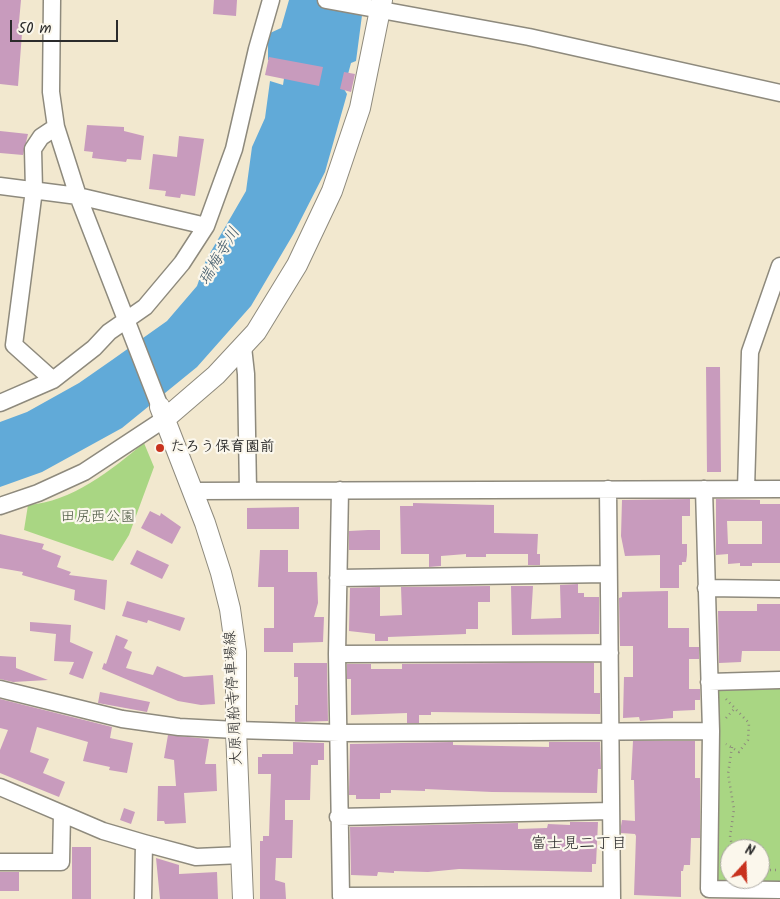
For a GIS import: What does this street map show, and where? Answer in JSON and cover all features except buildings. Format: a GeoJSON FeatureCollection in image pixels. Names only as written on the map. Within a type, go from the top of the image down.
{"type":"FeatureCollection","features":[{"type":"Feature","properties":{"kind":"main road"},"geometry":{"type":"LineString","coordinates":[[163,412],[216,375],[256,332],[297,265],[332,191],[360,108],[380,5]]}},
{"type":"Feature","properties":{"kind":"main road","name":"大原周船寺停車場線"},"geometry":{"type":"LineString","coordinates":[[163,412],[222,573],[230,609],[236,652],[236,730],[243,899]]}},
{"type":"Feature","properties":{"kind":"street"},"geometry":{"type":"LineString","coordinates":[[0,506],[38,493],[84,472],[163,412],[125,321],[78,196],[56,127],[51,92],[52,0]]}},
{"type":"Feature","properties":{"kind":"street"},"geometry":{"type":"LineString","coordinates":[[0,403],[54,380],[109,332],[145,307],[176,271],[206,226],[234,149],[257,49],[271,0]]}},
{"type":"Feature","properties":{"kind":"street"},"geometry":{"type":"LineString","coordinates":[[326,0],[380,5],[780,93]]}},
{"type":"Feature","properties":{"kind":"street"},"geometry":{"type":"LineString","coordinates":[[14,345],[34,190],[33,149],[41,138],[56,127]]}},
{"type":"Feature","properties":{"kind":"street"},"geometry":{"type":"LineString","coordinates":[[0,186],[78,196],[206,226]]}},
{"type":"Feature","properties":{"kind":"street"},"geometry":{"type":"LineString","coordinates":[[746,489],[750,352],[780,266]]}},
{"type":"Feature","properties":{"kind":"street"},"geometry":{"type":"LineString","coordinates":[[0,336],[14,345],[54,380]]}},
{"type":"Feature","properties":{"kind":"street"},"geometry":{"type":"LineString","coordinates":[[242,346],[246,374],[248,490]]}},
{"type":"Feature","properties":{"kind":"street"},"geometry":{"type":"LineString","coordinates":[[340,490],[337,654],[339,732],[338,817],[341,896],[612,897],[612,732],[608,489]]}},
{"type":"Feature","properties":{"kind":"street"},"geometry":{"type":"LineString","coordinates":[[704,489],[709,682],[720,732],[709,890],[780,890]]}},
{"type":"Feature","properties":{"kind":"street"},"geometry":{"type":"LineString","coordinates":[[193,491],[780,489]]}},
{"type":"Feature","properties":{"kind":"street"},"geometry":{"type":"LineString","coordinates":[[338,578],[608,574]]}},
{"type":"Feature","properties":{"kind":"street"},"geometry":{"type":"LineString","coordinates":[[706,588],[780,589]]}},
{"type":"Feature","properties":{"kind":"street"},"geometry":{"type":"LineString","coordinates":[[337,654],[610,653]]}},
{"type":"Feature","properties":{"kind":"street"},"geometry":{"type":"LineString","coordinates":[[709,682],[780,680]]}},
{"type":"Feature","properties":{"kind":"street"},"geometry":{"type":"LineString","coordinates":[[0,689],[122,719],[179,727],[339,732],[720,732]]}},
{"type":"Feature","properties":{"kind":"street"},"geometry":{"type":"LineString","coordinates":[[0,787],[103,831],[144,843],[196,857],[242,855]]}},
{"type":"Feature","properties":{"kind":"street"},"geometry":{"type":"LineString","coordinates":[[338,817],[611,811]]}},
{"type":"Feature","properties":{"kind":"street"},"geometry":{"type":"LineString","coordinates":[[0,862],[61,862],[62,814]]}},
{"type":"Feature","properties":{"kind":"street"},"geometry":{"type":"LineString","coordinates":[[143,899],[144,843]]}},
{"type":"Feature","properties":{"kind":"path"},"geometry":{"type":"LineString","coordinates":[[709,682],[735,708],[749,723],[748,740],[739,752],[732,748],[720,732],[727,716],[735,708]]}},
{"type":"Feature","properties":{"kind":"path"},"geometry":{"type":"LineString","coordinates":[[730,839],[734,809],[733,794],[728,774],[732,748]]}},
{"type":"Feature","properties":{"kind":"green space","name":"田尻西公園"},"geometry":{"type":"Polygon","coordinates":[[[144,443],[154,467],[129,535],[113,561],[24,530],[28,505],[60,498],[90,483],[144,443]]]}},
{"type":"Feature","properties":{"kind":"green space"},"geometry":{"type":"Polygon","coordinates":[[[716,688],[780,688],[780,885],[770,885],[770,839],[720,839],[720,884],[716,884],[716,688]]]}},
{"type":"Feature","properties":{"kind":"water","name":"瑞梅寺川"},"geometry":{"type":"Polygon","coordinates":[[[289,0],[364,0],[356,61],[351,63],[344,89],[347,94],[325,172],[294,233],[251,306],[197,367],[122,428],[42,472],[0,487],[0,422],[27,412],[79,383],[167,321],[197,286],[206,260],[246,191],[252,147],[265,118],[270,81],[283,85],[286,65],[268,60],[268,34],[281,28],[289,0]]]}},
{"type":"Feature","properties":{"kind":"place","name":"たろう保育園前"},"geometry":{"type":"Point","coordinates":[160,448]}},
{"type":"Feature","properties":{"kind":"district","name":"富士見二丁目"},"geometry":{"type":"Point","coordinates":[579,845]}}]}
